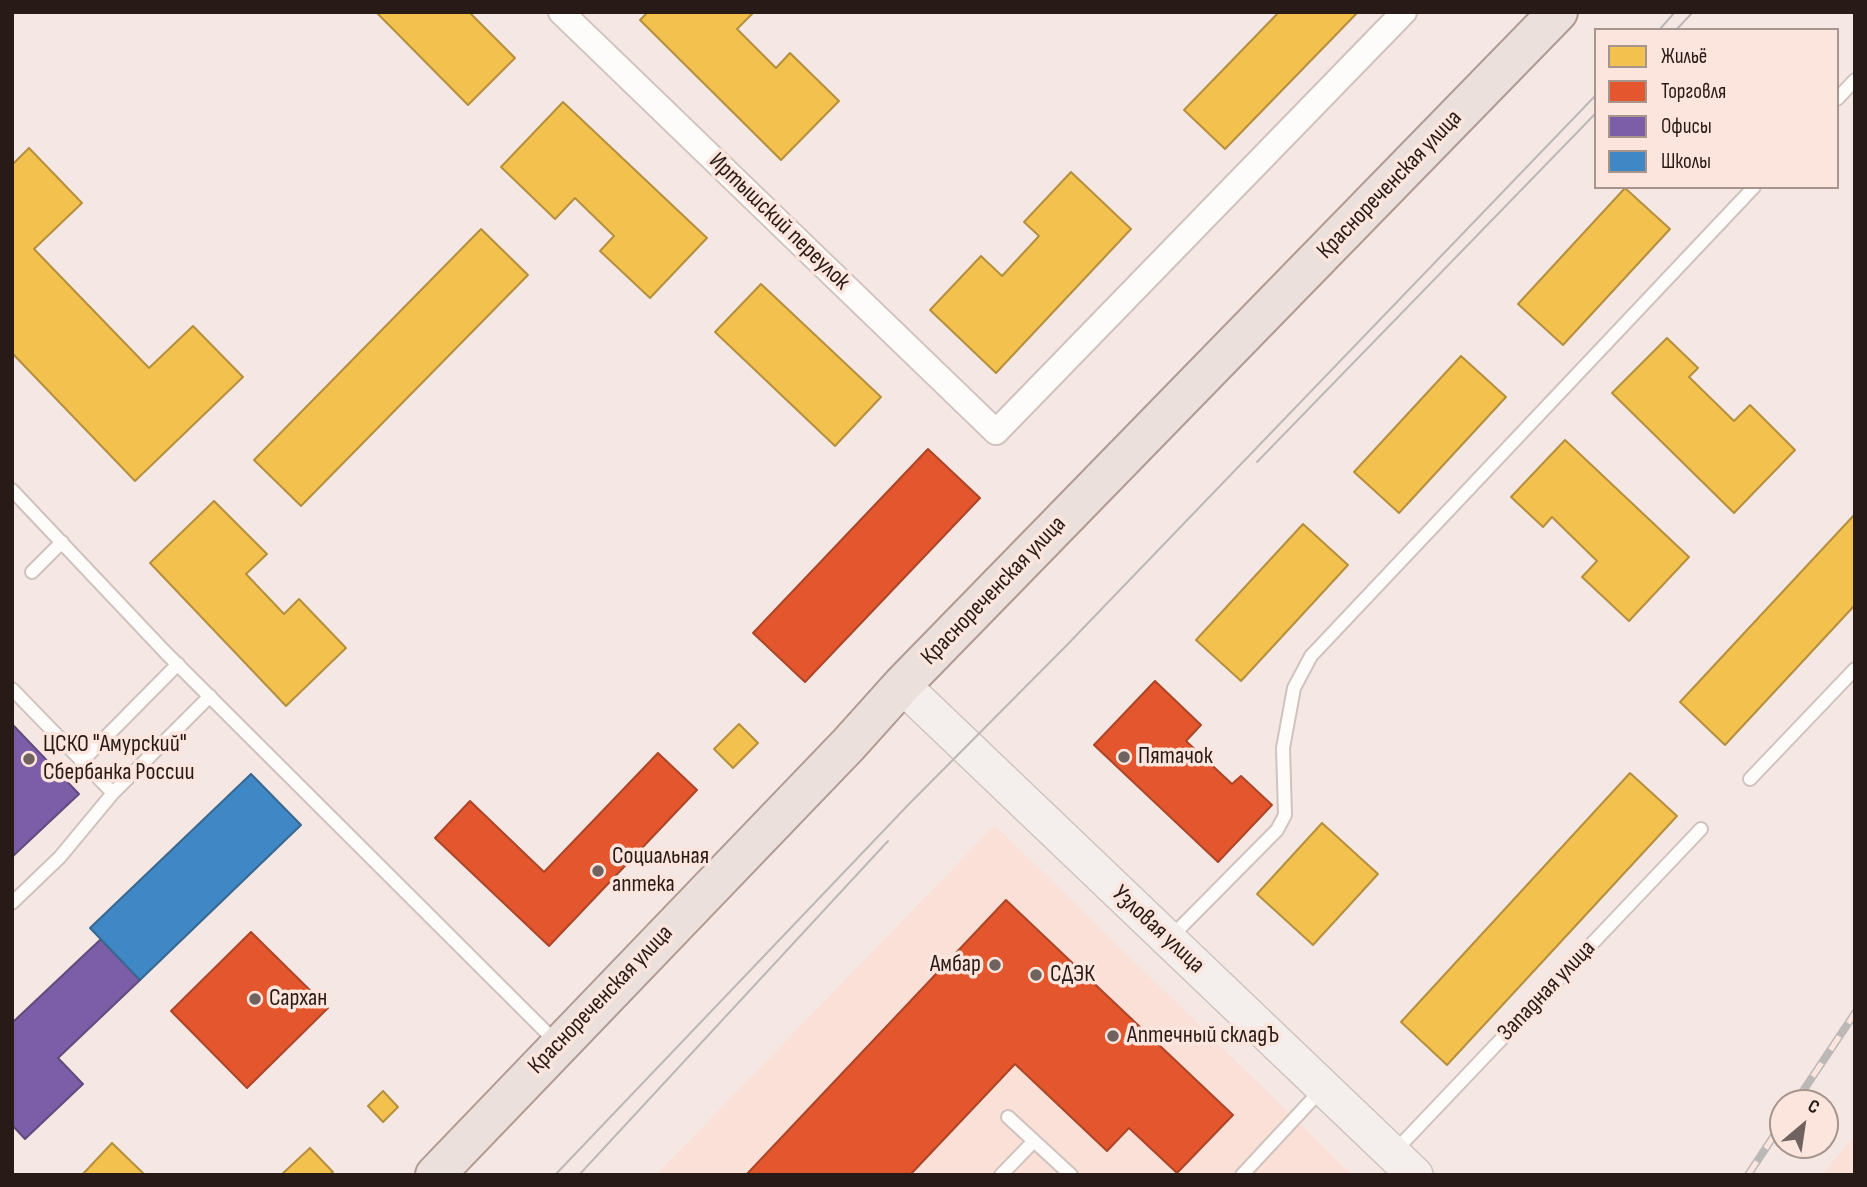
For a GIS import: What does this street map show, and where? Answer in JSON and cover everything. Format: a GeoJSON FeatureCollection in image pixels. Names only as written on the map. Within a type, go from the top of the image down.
{"type":"FeatureCollection","features":[{"type":"Feature","properties":{"kind":"main road","name":"Краснореченская улица"},"geometry":{"type":"LineString","coordinates":[[435,1175],[849,744],[902,685],[1558,12]]}},
{"type":"Feature","properties":{"kind":"street","name":"Иртышский переулок"},"geometry":{"type":"LineString","coordinates":[[561,12],[996,432],[1404,12]]}},
{"type":"Feature","properties":{"kind":"street","name":"Узловая улица"},"geometry":{"type":"LineString","coordinates":[[902,685],[1404,1164]]}},
{"type":"Feature","properties":{"kind":"lane"},"geometry":{"type":"LineString","coordinates":[[1839,97],[1855,80]]}},
{"type":"Feature","properties":{"kind":"lane"},"geometry":{"type":"LineString","coordinates":[[1169,940],[1277,830],[1285,815],[1283,748],[1294,688],[1311,656],[1752,189]]}},
{"type":"Feature","properties":{"kind":"lane"},"geometry":{"type":"LineString","coordinates":[[12,490],[178,664],[559,1044]]}},
{"type":"Feature","properties":{"kind":"lane"},"geometry":{"type":"LineString","coordinates":[[32,572],[62,542]]}},
{"type":"Feature","properties":{"kind":"lane"},"geometry":{"type":"LineString","coordinates":[[82,761],[178,664]]}},
{"type":"Feature","properties":{"kind":"lane"},"geometry":{"type":"LineString","coordinates":[[1750,779],[1855,669]]}},
{"type":"Feature","properties":{"kind":"lane"},"geometry":{"type":"LineString","coordinates":[[12,688],[113,793]]}},
{"type":"Feature","properties":{"kind":"lane"},"geometry":{"type":"LineString","coordinates":[[12,903],[60,857],[113,793],[210,696]]}},
{"type":"Feature","properties":{"kind":"lane","name":"Западная улица"},"geometry":{"type":"LineString","coordinates":[[1404,1164],[1701,829]]}},
{"type":"Feature","properties":{"kind":"lane"},"geometry":{"type":"LineString","coordinates":[[1242,1175],[1324,1087]]}},
{"type":"Feature","properties":{"kind":"lane"},"geometry":{"type":"LineString","coordinates":[[1008,1117],[1066,1173]]}},
{"type":"Feature","properties":{"kind":"lane"},"geometry":{"type":"LineString","coordinates":[[1001,1175],[1034,1141]]}},
{"type":"Feature","properties":{"kind":"shaded area"},"geometry":{"type":"Polygon","coordinates":[[[995,825],[1352,1175],[656,1175],[995,825]]]}},
{"type":"Feature","properties":{"kind":"shaded area"},"geometry":{"type":"Polygon","coordinates":[[[1855,1135],[1855,1175],[1822,1175],[1835,1159],[1839,1159],[1839,1154],[1855,1135]]]}},
{"type":"Feature","properties":{"kind":"building: Жильё"},"geometry":{"type":"Polygon","coordinates":[[[376,12],[469,12],[515,58],[468,105],[376,12]]]}},
{"type":"Feature","properties":{"kind":"building: Жильё"},"geometry":{"type":"Polygon","coordinates":[[[648,12],[754,12],[737,29],[776,68],[790,53],[839,101],[781,160],[640,20],[648,12]]]}},
{"type":"Feature","properties":{"kind":"building: Жильё"},"geometry":{"type":"Polygon","coordinates":[[[1279,12],[1358,12],[1225,149],[1184,110],[1279,12]]]}},
{"type":"Feature","properties":{"kind":"building: Жильё"},"geometry":{"type":"Polygon","coordinates":[[[563,102],[707,238],[650,298],[600,251],[614,236],[575,198],[555,219],[501,167],[563,102]]]}},
{"type":"Feature","properties":{"kind":"building: Жильё"},"geometry":{"type":"Polygon","coordinates":[[[29,148],[82,203],[34,249],[149,368],[193,326],[243,377],[135,481],[12,353],[12,165],[29,148]]]}},
{"type":"Feature","properties":{"kind":"building: Жильё"},"geometry":{"type":"Polygon","coordinates":[[[1071,172],[1131,229],[996,373],[930,310],[981,256],[1002,276],[1039,236],[1024,222],[1071,172]]]}},
{"type":"Feature","properties":{"kind":"building: Жильё"},"geometry":{"type":"Polygon","coordinates":[[[1624,189],[1670,229],[1563,345],[1518,304],[1624,189]]]}},
{"type":"Feature","properties":{"kind":"building: Жильё"},"geometry":{"type":"Polygon","coordinates":[[[481,229],[528,275],[301,506],[254,460],[481,229]]]}},
{"type":"Feature","properties":{"kind":"building: Жильё"},"geometry":{"type":"Polygon","coordinates":[[[761,284],[881,397],[835,446],[715,332],[761,284]]]}},
{"type":"Feature","properties":{"kind":"building: Жильё"},"geometry":{"type":"Polygon","coordinates":[[[1667,338],[1698,368],[1689,377],[1734,421],[1750,405],[1795,450],[1734,513],[1612,393],[1667,338]]]}},
{"type":"Feature","properties":{"kind":"building: Жильё"},"geometry":{"type":"Polygon","coordinates":[[[1461,356],[1506,397],[1399,513],[1354,472],[1461,356]]]}},
{"type":"Feature","properties":{"kind":"building: Жильё"},"geometry":{"type":"Polygon","coordinates":[[[1565,440],[1689,557],[1629,621],[1582,577],[1597,561],[1552,517],[1543,527],[1511,497],[1565,440]]]}},
{"type":"Feature","properties":{"kind":"building: Жильё"},"geometry":{"type":"Polygon","coordinates":[[[214,501],[267,554],[246,574],[284,614],[299,599],[346,648],[286,706],[150,563],[214,501]]]}},
{"type":"Feature","properties":{"kind":"building: Жильё"},"geometry":{"type":"Polygon","coordinates":[[[1855,514],[1855,605],[1725,745],[1680,702],[1855,514]]]}},
{"type":"Feature","properties":{"kind":"building: Жильё"},"geometry":{"type":"Polygon","coordinates":[[[1303,524],[1348,565],[1241,681],[1196,640],[1303,524]]]}},
{"type":"Feature","properties":{"kind":"building: Жильё"},"geometry":{"type":"Polygon","coordinates":[[[739,724],[758,743],[733,768],[714,749],[739,724]]]}},
{"type":"Feature","properties":{"kind":"building: Жильё"},"geometry":{"type":"Polygon","coordinates":[[[1630,773],[1677,816],[1447,1065],[1401,1022],[1630,773]]]}},
{"type":"Feature","properties":{"kind":"building: Жильё"},"geometry":{"type":"Polygon","coordinates":[[[1322,823],[1378,874],[1313,945],[1257,894],[1322,823]]]}},
{"type":"Feature","properties":{"kind":"building: Жильё"},"geometry":{"type":"Polygon","coordinates":[[[383,1091],[398,1107],[383,1122],[368,1106],[383,1091]]]}},
{"type":"Feature","properties":{"kind":"building: Жильё"},"geometry":{"type":"Polygon","coordinates":[[[112,1143],[145,1175],[82,1175],[112,1143]]]}},
{"type":"Feature","properties":{"kind":"building: Жильё"},"geometry":{"type":"Polygon","coordinates":[[[310,1148],[333,1172],[329,1175],[281,1175],[310,1148]]]}},
{"type":"Feature","properties":{"kind":"building: Торговля"},"geometry":{"type":"Polygon","coordinates":[[[928,449],[980,498],[805,682],[753,633],[928,449]]]}},
{"type":"Feature","properties":{"kind":"building: Торговля"},"geometry":{"type":"Polygon","coordinates":[[[1155,681],[1201,725],[1186,741],[1232,784],[1241,776],[1272,805],[1218,862],[1094,745],[1155,681]]]}},
{"type":"Feature","properties":{"kind":"building: Торговля"},"geometry":{"type":"Polygon","coordinates":[[[658,753],[697,790],[549,946],[435,838],[470,801],[544,872],[658,753]]]}},
{"type":"Feature","properties":{"kind":"building: Торговля"},"geometry":{"type":"Polygon","coordinates":[[[1006,900],[1233,1115],[1177,1173],[1129,1128],[1107,1151],[1015,1064],[910,1175],[746,1175],[1006,900]]]}},
{"type":"Feature","properties":{"kind":"building: Торговля"},"geometry":{"type":"Polygon","coordinates":[[[251,932],[328,1008],[247,1088],[171,1011],[251,932]]]}},
{"type":"Feature","properties":{"kind":"building: Офисы","name":"ЦСКО \"Амурский\" Сбербанка России"},"geometry":{"type":"Polygon","coordinates":[[[12,724],[79,794],[12,857],[12,724]]]}},
{"type":"Feature","properties":{"kind":"building: Офисы"},"geometry":{"type":"Polygon","coordinates":[[[101,939],[140,980],[58,1058],[83,1084],[25,1139],[12,1125],[12,1023],[101,939]]]}},
{"type":"Feature","properties":{"kind":"building: Школы"},"geometry":{"type":"Polygon","coordinates":[[[251,774],[301,825],[140,980],[90,928],[251,774]]]}},
{"type":"Feature","properties":{"kind":"tram line"},"geometry":{"type":"LineString","coordinates":[[1661,28],[1675,12]]}},
{"type":"Feature","properties":{"kind":"tram line"},"geometry":{"type":"LineString","coordinates":[[1678,28],[1693,12]]}},
{"type":"Feature","properties":{"kind":"tram line"},"geometry":{"type":"LineString","coordinates":[[555,1175],[909,804],[1066,646],[1594,97]]}},
{"type":"Feature","properties":{"kind":"tram line"},"geometry":{"type":"LineString","coordinates":[[1257,462],[1594,115]]}},
{"type":"Feature","properties":{"kind":"tram line"},"geometry":{"type":"LineString","coordinates":[[579,1175],[888,841]]}},
{"type":"Feature","properties":{"kind":"railway"},"geometry":{"type":"LineString","coordinates":[[1804,1089],[1855,1013]]}},
{"type":"Feature","properties":{"kind":"railway"},"geometry":{"type":"LineString","coordinates":[[1748,1175],[1769,1143]]}},
{"type":"Feature","properties":{"kind":"place","name":"Пятачок"},"geometry":{"type":"Point","coordinates":[1124,757]}},
{"type":"Feature","properties":{"kind":"place","name":"ЦСКО \"Амурский\" Сбербанка России"},"geometry":{"type":"Point","coordinates":[29,759]}},
{"type":"Feature","properties":{"kind":"place","name":"Социальная аптека"},"geometry":{"type":"Point","coordinates":[598,871]}},
{"type":"Feature","properties":{"kind":"place","name":"Амбар"},"geometry":{"type":"Point","coordinates":[995,965]}},
{"type":"Feature","properties":{"kind":"place","name":"СДЭК"},"geometry":{"type":"Point","coordinates":[1036,975]}},
{"type":"Feature","properties":{"kind":"place","name":"Сархан"},"geometry":{"type":"Point","coordinates":[255,999]}},
{"type":"Feature","properties":{"kind":"place","name":"Аптечный складЪ"},"geometry":{"type":"Point","coordinates":[1113,1036]}}]}
